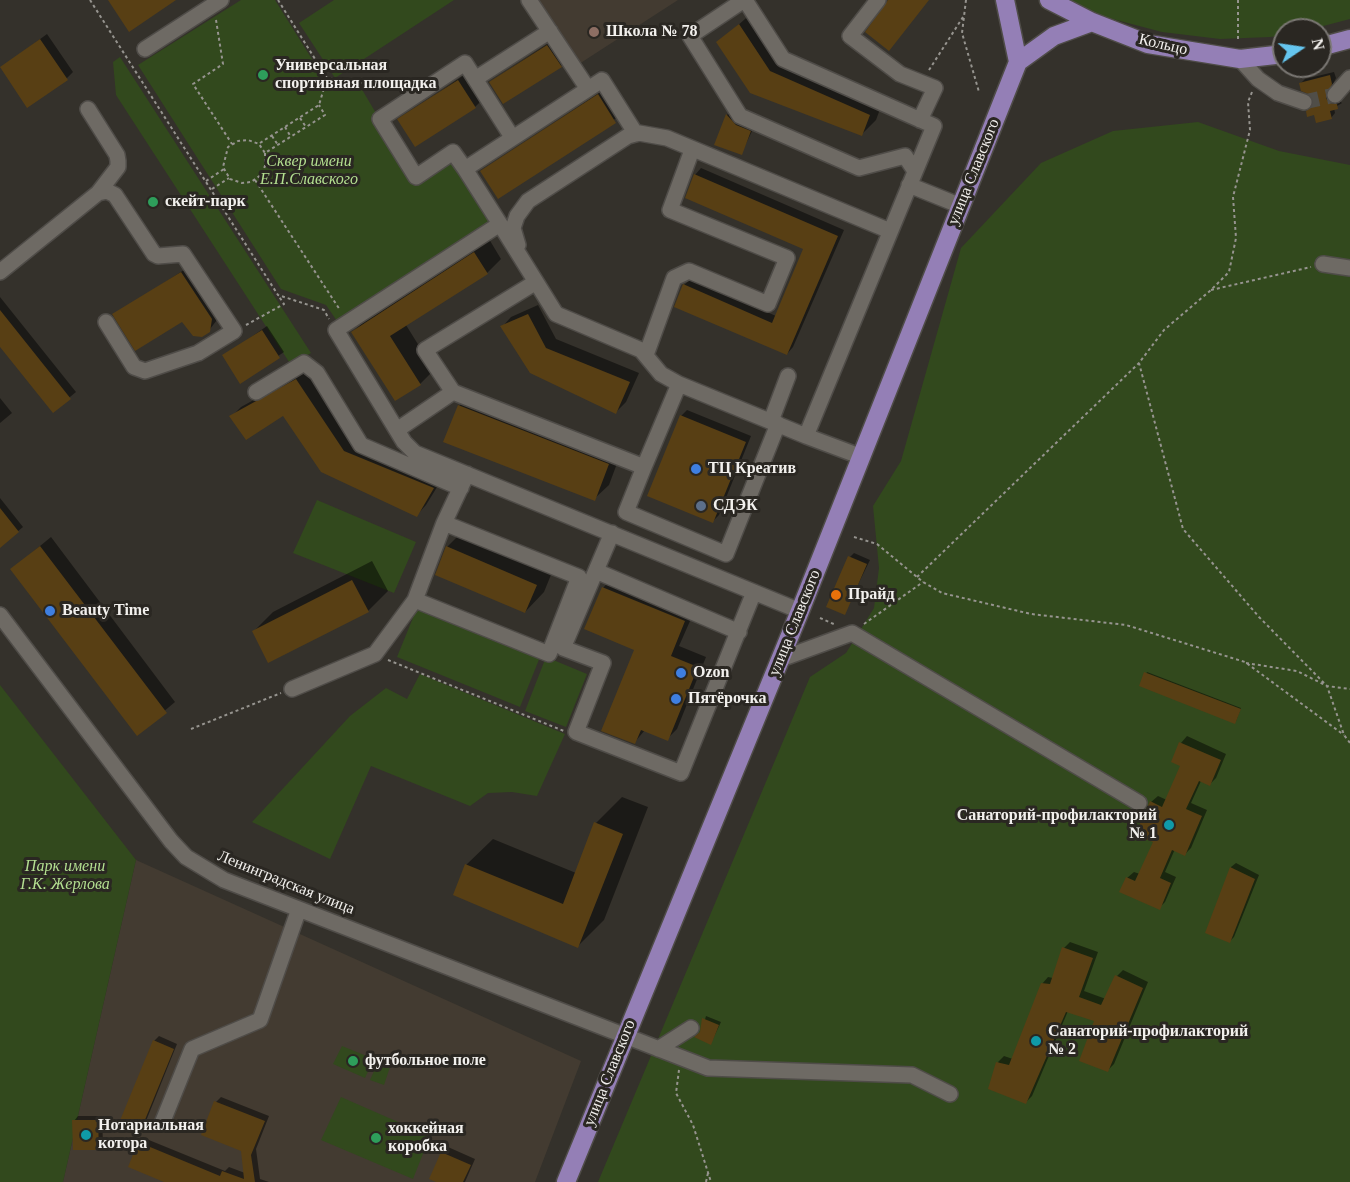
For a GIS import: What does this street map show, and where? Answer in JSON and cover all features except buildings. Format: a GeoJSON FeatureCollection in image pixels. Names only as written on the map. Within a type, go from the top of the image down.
{"type":"FeatureCollection","features":[{"type":"Feature","properties":{"kind":"main road"},"geometry":{"type":"LineString","coordinates":[[1005,0],[1018,62],[1054,36],[1092,22]]}},
{"type":"Feature","properties":{"kind":"main road","name":"Кольцо"},"geometry":{"type":"LineString","coordinates":[[1049,0],[1092,22],[1148,44],[1240,59],[1272,55]]}},
{"type":"Feature","properties":{"kind":"main road"},"geometry":{"type":"LineString","coordinates":[[1332,44],[1350,39]]}},
{"type":"Feature","properties":{"kind":"main road","name":"улица Славского"},"geometry":{"type":"LineString","coordinates":[[566,1182],[781,659],[1018,62]]}},
{"type":"Feature","properties":{"kind":"street"},"geometry":{"type":"LineString","coordinates":[[529,0],[588,89]]}},
{"type":"Feature","properties":{"kind":"street"},"geometry":{"type":"LineString","coordinates":[[806,436],[912,178],[934,126],[783,59],[745,0],[690,36],[740,116],[860,168],[905,156],[912,178],[961,206]]}},
{"type":"Feature","properties":{"kind":"street"},"geometry":{"type":"LineString","coordinates":[[878,0],[850,36],[900,74],[935,88],[920,120]]}},
{"type":"Feature","properties":{"kind":"street"},"geometry":{"type":"LineString","coordinates":[[145,49],[217,3]]}},
{"type":"Feature","properties":{"kind":"street"},"geometry":{"type":"LineString","coordinates":[[475,79],[549,31]]}},
{"type":"Feature","properties":{"kind":"street"},"geometry":{"type":"LineString","coordinates":[[1240,59],[1258,79],[1278,93],[1304,102]]}},
{"type":"Feature","properties":{"kind":"street"},"geometry":{"type":"LineString","coordinates":[[512,137],[465,63],[380,119],[416,177],[453,152],[521,256],[555,314],[641,350],[661,374],[679,384],[862,457]]}},
{"type":"Feature","properties":{"kind":"street"},"geometry":{"type":"LineString","coordinates":[[1335,95],[1350,78]]}},
{"type":"Feature","properties":{"kind":"street"},"geometry":{"type":"LineString","coordinates":[[465,169],[602,80],[636,134]]}},
{"type":"Feature","properties":{"kind":"street"},"geometry":{"type":"LineString","coordinates":[[0,272],[98,193],[118,167],[117,155],[88,109]]}},
{"type":"Feature","properties":{"kind":"street"},"geometry":{"type":"LineString","coordinates":[[521,256],[513,228],[517,216],[528,201],[628,136],[636,134],[667,138],[891,231]]}},
{"type":"Feature","properties":{"kind":"street"},"geometry":{"type":"LineString","coordinates":[[646,355],[674,278],[689,271],[768,304],[787,258],[670,210],[692,150]]}},
{"type":"Feature","properties":{"kind":"street"},"geometry":{"type":"LineString","coordinates":[[98,193],[107,191],[115,195],[154,254],[158,256],[183,254],[234,331],[198,353],[145,371],[134,367],[106,322]]}},
{"type":"Feature","properties":{"kind":"street"},"geometry":{"type":"LineString","coordinates":[[500,224],[342,327],[404,442],[415,453],[800,611]]}},
{"type":"Feature","properties":{"kind":"street"},"geometry":{"type":"LineString","coordinates":[[1323,264],[1350,268]]}},
{"type":"Feature","properties":{"kind":"street"},"geometry":{"type":"LineString","coordinates":[[536,282],[425,350],[453,392],[644,467]]}},
{"type":"Feature","properties":{"kind":"street"},"geometry":{"type":"LineString","coordinates":[[256,392],[304,363],[317,373],[361,445],[461,488]]}},
{"type":"Feature","properties":{"kind":"street"},"geometry":{"type":"LineString","coordinates":[[717,577],[775,423],[788,376]]}},
{"type":"Feature","properties":{"kind":"street"},"geometry":{"type":"LineString","coordinates":[[679,384],[626,512],[726,554]]}},
{"type":"Feature","properties":{"kind":"street"},"geometry":{"type":"LineString","coordinates":[[397,430],[453,392]]}},
{"type":"Feature","properties":{"kind":"street"},"geometry":{"type":"LineString","coordinates":[[292,689],[375,654],[415,600],[444,524],[467,474]]}},
{"type":"Feature","properties":{"kind":"street"},"geometry":{"type":"LineString","coordinates":[[415,600],[549,654],[579,577],[444,524]]}},
{"type":"Feature","properties":{"kind":"street"},"geometry":{"type":"LineString","coordinates":[[612,533],[563,648],[603,663],[576,732],[681,773],[754,592]]}},
{"type":"Feature","properties":{"kind":"street"},"geometry":{"type":"LineString","coordinates":[[596,571],[739,632]]}},
{"type":"Feature","properties":{"kind":"street","name":"Ленинградская улица"},"geometry":{"type":"LineString","coordinates":[[0,615],[171,841],[186,857],[224,880],[708,1068],[912,1075],[950,1094]]}},
{"type":"Feature","properties":{"kind":"street"},"geometry":{"type":"LineString","coordinates":[[781,659],[852,633],[1139,803]]}},
{"type":"Feature","properties":{"kind":"street"},"geometry":{"type":"LineString","coordinates":[[164,1121],[192,1049],[260,1020],[299,909]]}},
{"type":"Feature","properties":{"kind":"street"},"geometry":{"type":"LineString","coordinates":[[658,1049],[691,1028]]}},
{"type":"Feature","properties":{"kind":"path"},"geometry":{"type":"LineString","coordinates":[[90,0],[284,304],[234,331]]}},
{"type":"Feature","properties":{"kind":"path"},"geometry":{"type":"LineString","coordinates":[[259,144],[265,153],[265,166],[261,176],[242,183],[229,178],[224,169],[224,156],[232,144],[238,141],[259,144],[319,105],[327,78],[278,0]]}},
{"type":"Feature","properties":{"kind":"path"},"geometry":{"type":"LineString","coordinates":[[966,0],[962,33],[979,92]]}},
{"type":"Feature","properties":{"kind":"path"},"geometry":{"type":"LineString","coordinates":[[1238,0],[1238,39]]}},
{"type":"Feature","properties":{"kind":"path"},"geometry":{"type":"LineString","coordinates":[[217,3],[223,64],[193,84],[232,144]]}},
{"type":"Feature","properties":{"kind":"path"},"geometry":{"type":"LineString","coordinates":[[921,82],[964,16]]}},
{"type":"Feature","properties":{"kind":"path"},"geometry":{"type":"LineString","coordinates":[[327,78],[422,91]]}},
{"type":"Feature","properties":{"kind":"path"},"geometry":{"type":"LineString","coordinates":[[916,577],[1139,363],[1164,330],[1229,272],[1236,238],[1233,197],[1250,130],[1248,102],[1258,79]]}},
{"type":"Feature","properties":{"kind":"path"},"geometry":{"type":"LineString","coordinates":[[265,153],[325,115],[319,105]]}},
{"type":"Feature","properties":{"kind":"path"},"geometry":{"type":"LineString","coordinates":[[300,118],[306,127]]}},
{"type":"Feature","properties":{"kind":"path"},"geometry":{"type":"LineString","coordinates":[[285,128],[291,137]]}},
{"type":"Feature","properties":{"kind":"path"},"geometry":{"type":"LineString","coordinates":[[272,136],[278,145]]}},
{"type":"Feature","properties":{"kind":"path"},"geometry":{"type":"LineString","coordinates":[[206,181],[224,169]]}},
{"type":"Feature","properties":{"kind":"path"},"geometry":{"type":"LineString","coordinates":[[211,189],[229,178]]}},
{"type":"Feature","properties":{"kind":"path"},"geometry":{"type":"LineString","coordinates":[[255,180],[342,327]]}},
{"type":"Feature","properties":{"kind":"path"},"geometry":{"type":"LineString","coordinates":[[1211,290],[1323,264]]}},
{"type":"Feature","properties":{"kind":"path"},"geometry":{"type":"LineString","coordinates":[[279,295],[324,310],[342,327]]}},
{"type":"Feature","properties":{"kind":"path"},"geometry":{"type":"LineString","coordinates":[[1139,363],[1183,529],[1258,617],[1327,686],[1344,735]]}},
{"type":"Feature","properties":{"kind":"path"},"geometry":{"type":"LineString","coordinates":[[854,537],[876,544],[916,577],[942,593],[1031,614],[1126,625],[1245,662],[1297,671],[1327,686],[1350,689]]}},
{"type":"Feature","properties":{"kind":"path"},"geometry":{"type":"LineString","coordinates":[[820,618],[852,633],[923,582]]}},
{"type":"Feature","properties":{"kind":"path"},"geometry":{"type":"LineString","coordinates":[[375,654],[571,735]]}},
{"type":"Feature","properties":{"kind":"path"},"geometry":{"type":"LineString","coordinates":[[1245,662],[1344,735],[1350,743]]}},
{"type":"Feature","properties":{"kind":"path"},"geometry":{"type":"LineString","coordinates":[[191,729],[292,689]]}},
{"type":"Feature","properties":{"kind":"path"},"geometry":{"type":"LineString","coordinates":[[681,1058],[676,1093],[693,1125],[711,1182]]}},
{"type":"Feature","properties":{"kind":"path"},"geometry":{"type":"LineString","coordinates":[[706,1182],[708,1171]]}},
{"type":"Feature","properties":{"kind":"shaded area","name":"Школа № 78"},"geometry":{"type":"Polygon","coordinates":[[[538,0],[678,0],[579,64],[538,0]]]}},
{"type":"Feature","properties":{"kind":"shaded area"},"geometry":{"type":"Polygon","coordinates":[[[136,860],[581,1061],[535,1182],[63,1182],[136,860]]]}},
{"type":"Feature","properties":{"kind":"green space","name":"Сквер имени Е.П.Славского"},"geometry":{"type":"Polygon","coordinates":[[[241,0],[275,0],[325,80],[360,86],[417,183],[453,160],[495,223],[339,324],[326,305],[281,289],[138,65],[241,0]]]}},
{"type":"Feature","properties":{"kind":"green space"},"geometry":{"type":"Polygon","coordinates":[[[334,0],[454,0],[335,78],[299,23],[334,0]]]}},
{"type":"Feature","properties":{"kind":"green space"},"geometry":{"type":"Polygon","coordinates":[[[1070,0],[1350,0],[1350,19],[1332,24],[1332,18],[1272,18],[1272,37],[1270,37],[1220,39],[1162,32],[1105,17],[1070,0]]]}},
{"type":"Feature","properties":{"kind":"green space"},"geometry":{"type":"Polygon","coordinates":[[[120,57],[311,353],[291,365],[116,95],[113,62],[120,57]]]}},
{"type":"Feature","properties":{"kind":"green space"},"geometry":{"type":"Polygon","coordinates":[[[1198,122],[1279,151],[1350,165],[1350,1182],[598,1182],[810,677],[846,653],[874,608],[879,568],[873,506],[901,461],[961,248],[1041,163],[1113,131],[1198,122]]]}},
{"type":"Feature","properties":{"kind":"green space"},"geometry":{"type":"Polygon","coordinates":[[[317,500],[416,542],[394,593],[293,553],[317,500]]]}},
{"type":"Feature","properties":{"kind":"green space"},"geometry":{"type":"Polygon","coordinates":[[[417,608],[540,657],[520,707],[397,657],[417,608]]]}},
{"type":"Feature","properties":{"kind":"green space"},"geometry":{"type":"Polygon","coordinates":[[[546,657],[587,674],[566,727],[525,711],[546,657]]]}},
{"type":"Feature","properties":{"kind":"green space"},"geometry":{"type":"Polygon","coordinates":[[[420,674],[565,734],[537,796],[512,792],[488,793],[470,806],[371,766],[330,859],[252,822],[350,716],[386,688],[407,699],[420,674]]]}},
{"type":"Feature","properties":{"kind":"green space","name":"Парк имени Г.К. Жерлова"},"geometry":{"type":"Polygon","coordinates":[[[0,685],[136,860],[63,1182],[0,1182],[0,685]]]}},
{"type":"Feature","properties":{"kind":"green space","name":"футбольное поле"},"geometry":{"type":"Polygon","coordinates":[[[342,1046],[374,1059],[365,1078],[333,1064],[342,1046]]]}},
{"type":"Feature","properties":{"kind":"green space"},"geometry":{"type":"Polygon","coordinates":[[[378,1062],[390,1067],[384,1085],[370,1080],[378,1062]]]}},
{"type":"Feature","properties":{"kind":"green space","name":"хоккейная коробка"},"geometry":{"type":"Polygon","coordinates":[[[341,1097],[430,1136],[413,1179],[321,1140],[341,1097]]]}},
{"type":"Feature","properties":{"kind":"tunnel"},"geometry":{"type":"LineString","coordinates":[[1304,102],[1335,95]]}},
{"type":"Feature","properties":{"kind":"place","name":"Школа № 78"},"geometry":{"type":"Point","coordinates":[594,32]}},
{"type":"Feature","properties":{"kind":"place","name":"Универсальная спортивная площадка"},"geometry":{"type":"Point","coordinates":[263,75]}},
{"type":"Feature","properties":{"kind":"place","name":"скейт-парк"},"geometry":{"type":"Point","coordinates":[153,202]}},
{"type":"Feature","properties":{"kind":"place","name":"ТЦ Креатив"},"geometry":{"type":"Point","coordinates":[696,469]}},
{"type":"Feature","properties":{"kind":"place","name":"СДЭК"},"geometry":{"type":"Point","coordinates":[701,506]}},
{"type":"Feature","properties":{"kind":"place","name":"Прайд"},"geometry":{"type":"Point","coordinates":[836,595]}},
{"type":"Feature","properties":{"kind":"place","name":"Beauty Time"},"geometry":{"type":"Point","coordinates":[50,611]}},
{"type":"Feature","properties":{"kind":"place","name":"Ozon"},"geometry":{"type":"Point","coordinates":[681,673]}},
{"type":"Feature","properties":{"kind":"place","name":"Пятёрочка"},"geometry":{"type":"Point","coordinates":[676,699]}},
{"type":"Feature","properties":{"kind":"place","name":"Санаторий-профилакторий № 1"},"geometry":{"type":"Point","coordinates":[1169,825]}},
{"type":"Feature","properties":{"kind":"place","name":"Санаторий-профилакторий № 2"},"geometry":{"type":"Point","coordinates":[1036,1041]}},
{"type":"Feature","properties":{"kind":"place","name":"футбольное поле"},"geometry":{"type":"Point","coordinates":[353,1061]}},
{"type":"Feature","properties":{"kind":"place","name":"Нотариальная котора"},"geometry":{"type":"Point","coordinates":[86,1135]}},
{"type":"Feature","properties":{"kind":"place","name":"хоккейная коробка"},"geometry":{"type":"Point","coordinates":[376,1138]}}]}
